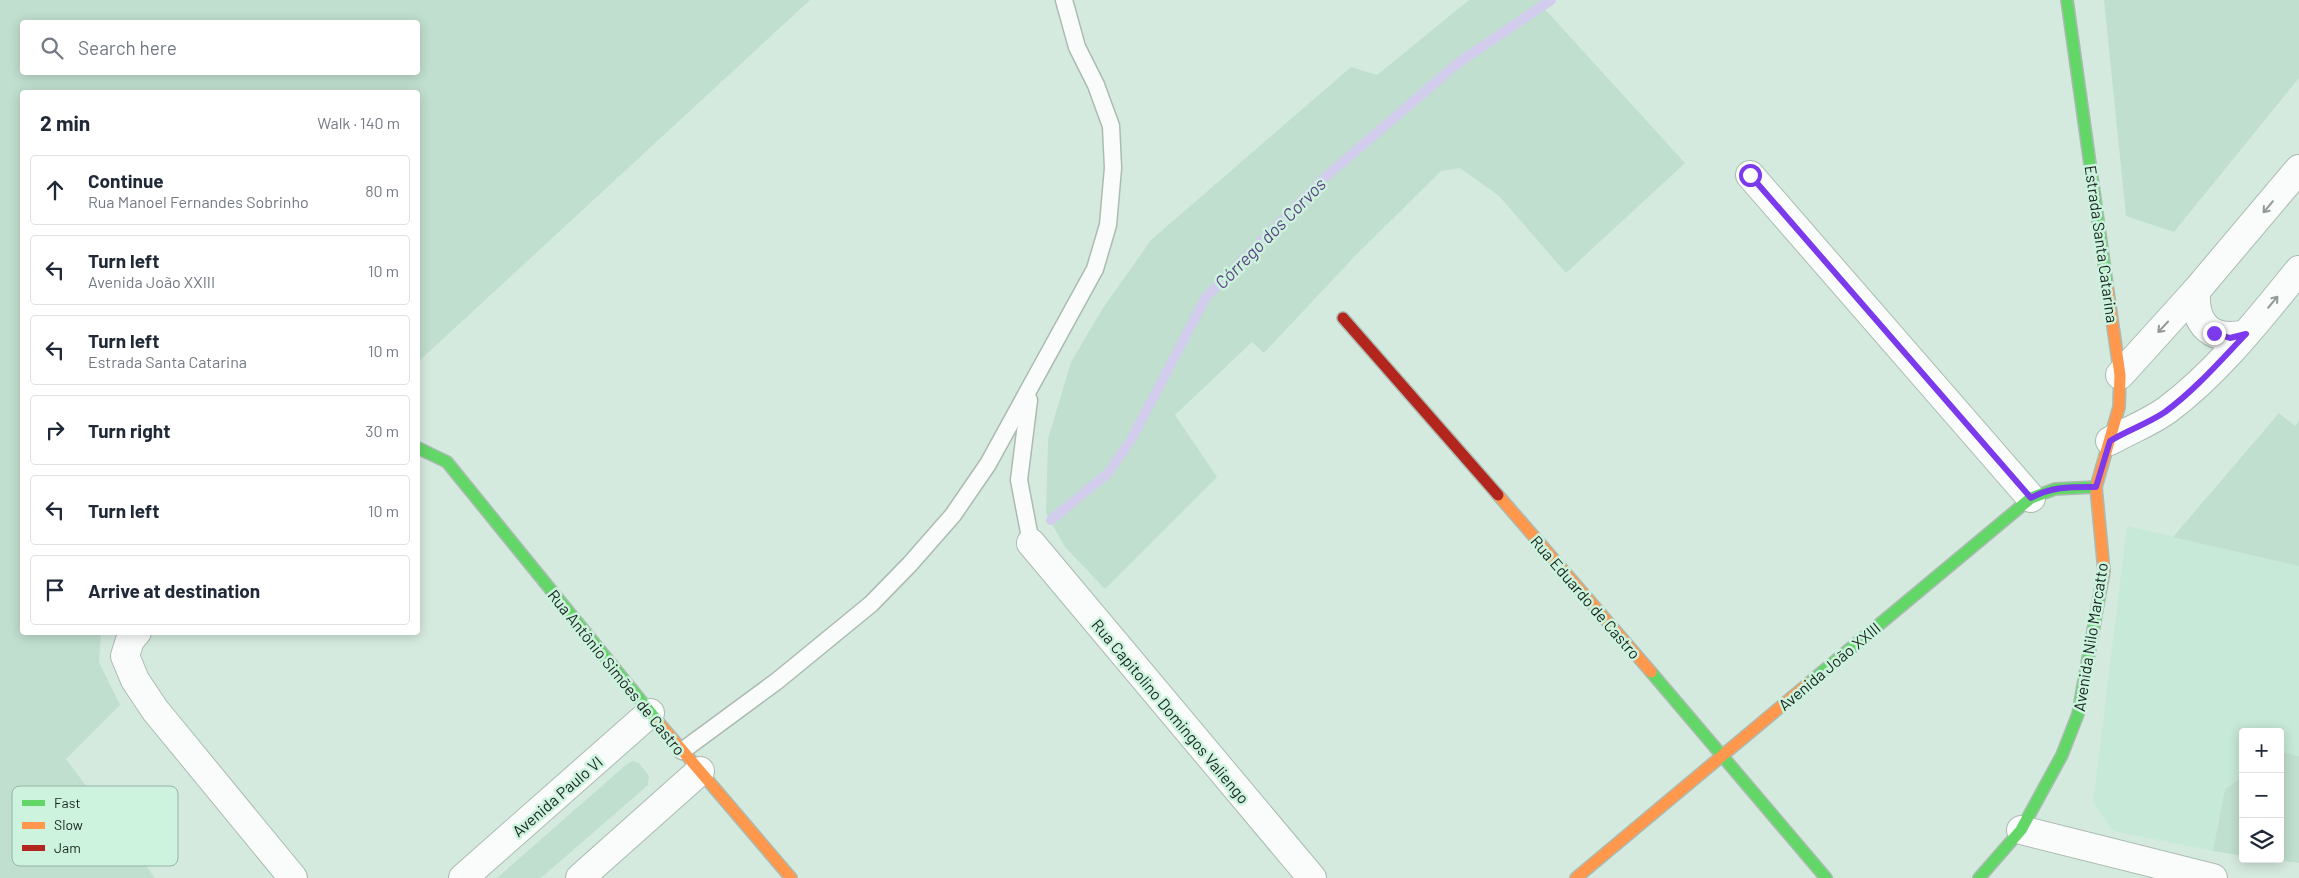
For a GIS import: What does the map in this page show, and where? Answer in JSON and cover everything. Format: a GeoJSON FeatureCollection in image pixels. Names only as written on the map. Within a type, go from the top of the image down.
{"type":"FeatureCollection","features":[{"type":"Feature","properties":{"kind":"street","name":"Estrada Santa Catarina"},"geometry":{"type":"LineString","coordinates":[[2067,0],[2120,375],[2119,407],[2096,487]]}},
{"type":"Feature","properties":{"kind":"street"},"geometry":{"type":"LineString","coordinates":[[2120,375],[2196,292],[2299,169]]}},
{"type":"Feature","properties":{"kind":"street"},"geometry":{"type":"LineString","coordinates":[[1750,175],[2031,498]]}},
{"type":"Feature","properties":{"kind":"street"},"geometry":{"type":"LineString","coordinates":[[2110,441],[2149,422],[2167,410],[2197,384],[2246,334],[2299,270]]}},
{"type":"Feature","properties":{"kind":"street"},"geometry":{"type":"LineString","coordinates":[[2196,292],[2195,308],[2202,323],[2214,333],[2230,338],[2246,334]]}},
{"type":"Feature","properties":{"kind":"street","name":"Rua Eduardo de Castro"},"geometry":{"type":"LineString","coordinates":[[1343,318],[1723,754],[1826,878]]}},
{"type":"Feature","properties":{"kind":"street","name":"Rua Antônio Simões de Castro"},"geometry":{"type":"LineString","coordinates":[[420,449],[447,462],[650,713],[791,878]]}},
{"type":"Feature","properties":{"kind":"street","name":"Avenida João XXIII"},"geometry":{"type":"LineString","coordinates":[[1576,878],[2031,498],[2042,492],[2057,488],[2096,487]]}},
{"type":"Feature","properties":{"kind":"street","name":"Avenida Nilo Marcatto"},"geometry":{"type":"LineString","coordinates":[[1978,878],[2021,830],[2062,755],[2078,714],[2104,571],[2096,487]]}},
{"type":"Feature","properties":{"kind":"street","name":"Rua Capitolino Domingos Valiengo"},"geometry":{"type":"LineString","coordinates":[[1031,543],[1312,878]]}},
{"type":"Feature","properties":{"kind":"street"},"geometry":{"type":"LineString","coordinates":[[134,635],[130,640],[125,656],[135,680],[155,710],[293,878]]}},
{"type":"Feature","properties":{"kind":"street","name":"Avenida Paulo VI"},"geometry":{"type":"LineString","coordinates":[[463,878],[650,713]]}},
{"type":"Feature","properties":{"kind":"street"},"geometry":{"type":"LineString","coordinates":[[580,878],[700,771]]}},
{"type":"Feature","properties":{"kind":"street"},"geometry":{"type":"LineString","coordinates":[[2021,830],[2214,878]]}},
{"type":"Feature","properties":{"kind":"lane"},"geometry":{"type":"LineString","coordinates":[[682,751],[826,642],[871,604],[910,564],[953,515],[988,464],[1030,389],[1064,321],[1095,269],[1108,225],[1113,168],[1111,126],[1096,85],[1077,46],[1064,0]]}},
{"type":"Feature","properties":{"kind":"lane"},"geometry":{"type":"LineString","coordinates":[[1030,389],[1019,480],[1031,543]]}},
{"type":"Feature","properties":{"kind":"shaded area"},"geometry":{"type":"Polygon","coordinates":[[[0,0],[810,0],[420,360],[420,90],[20,90],[20,635],[101,635],[99,662],[120,705],[66,759],[86,786],[12,786],[12,866],[146,866],[155,878],[0,878],[0,0]]]}},
{"type":"Feature","properties":{"kind":"shaded area"},"geometry":{"type":"Polygon","coordinates":[[[1469,0],[1551,0],[1542,6],[1685,163],[1566,273],[1499,196],[1460,168],[1441,171],[1355,256],[1264,353],[1252,342],[1175,415],[1217,477],[1105,589],[1065,547],[1046,513],[1048,439],[1071,362],[1103,308],[1151,240],[1351,67],[1377,75],[1469,0]]]}},
{"type":"Feature","properties":{"kind":"shaded area"},"geometry":{"type":"Polygon","coordinates":[[[2104,0],[2299,0],[2299,78],[2174,232],[2126,216],[2104,0]]]}},
{"type":"Feature","properties":{"kind":"shaded area"},"geometry":{"type":"Polygon","coordinates":[[[2279,413],[2295,426],[2299,421],[2299,566],[2173,537],[2279,413]]]}},
{"type":"Feature","properties":{"kind":"shaded area"},"geometry":{"type":"Polygon","coordinates":[[[2127,526],[2299,566],[2299,756],[2284,753],[2284,728],[2239,728],[2239,780],[2225,789],[2213,851],[2113,831],[2093,803],[2127,526]]]}},
{"type":"Feature","properties":{"kind":"shaded area"},"geometry":{"type":"Polygon","coordinates":[[[2284,753],[2299,756],[2299,863],[2284,861],[2284,753]]]}},
{"type":"Feature","properties":{"kind":"shaded area"},"geometry":{"type":"Polygon","coordinates":[[[633,761],[639,763],[649,776],[648,785],[541,878],[497,878],[627,764],[633,761]]]}},
{"type":"Feature","properties":{"kind":"shaded area"},"geometry":{"type":"Polygon","coordinates":[[[2239,780],[2239,855],[2213,851],[2225,789],[2239,780]]]}},
{"type":"Feature","properties":{"kind":"waterway","name":"Córrego dos Corvos"},"geometry":{"type":"LineString","coordinates":[[1051,520],[1108,473],[1131,440],[1206,297],[1323,179],[1458,63],[1551,0]]}},
{"type":"Feature","properties":{"kind":"traffic: fast"},"geometry":{"type":"LineString","coordinates":[[2067,0],[2107,285]]}},
{"type":"Feature","properties":{"kind":"traffic: fast"},"geometry":{"type":"LineString","coordinates":[[420,449],[447,462],[659,723]]}},
{"type":"Feature","properties":{"kind":"traffic: fast"},"geometry":{"type":"LineString","coordinates":[[1809,683],[2031,498],[2055,489],[2096,487]]}},
{"type":"Feature","properties":{"kind":"traffic: fast"},"geometry":{"type":"LineString","coordinates":[[1979,878],[2021,830],[2062,755],[2078,714],[2101,587]]}},
{"type":"Feature","properties":{"kind":"traffic: fast"},"geometry":{"type":"LineString","coordinates":[[1651,672],[1826,878]]}},
{"type":"Feature","properties":{"kind":"traffic: slow"},"geometry":{"type":"LineString","coordinates":[[2101,587],[2104,571],[2096,487],[2119,407],[2120,375],[2107,285]]}},
{"type":"Feature","properties":{"kind":"traffic: slow"},"geometry":{"type":"LineString","coordinates":[[1498,495],[1651,672]]}},
{"type":"Feature","properties":{"kind":"traffic: slow"},"geometry":{"type":"LineString","coordinates":[[1576,878],[1809,683]]}},
{"type":"Feature","properties":{"kind":"traffic: slow"},"geometry":{"type":"LineString","coordinates":[[659,723],[791,878]]}},
{"type":"Feature","properties":{"kind":"traffic: jam"},"geometry":{"type":"LineString","coordinates":[[1343,318],[1498,495]]}},
{"type":"Feature","properties":{"kind":"route"},"geometry":{"type":"LineString","coordinates":[[1750,175],[2031,498],[2042,492],[2057,488],[2096,487],[2110,441],[2149,422],[2167,410],[2197,384],[2246,334],[2230,338],[2214,333]]}}]}
